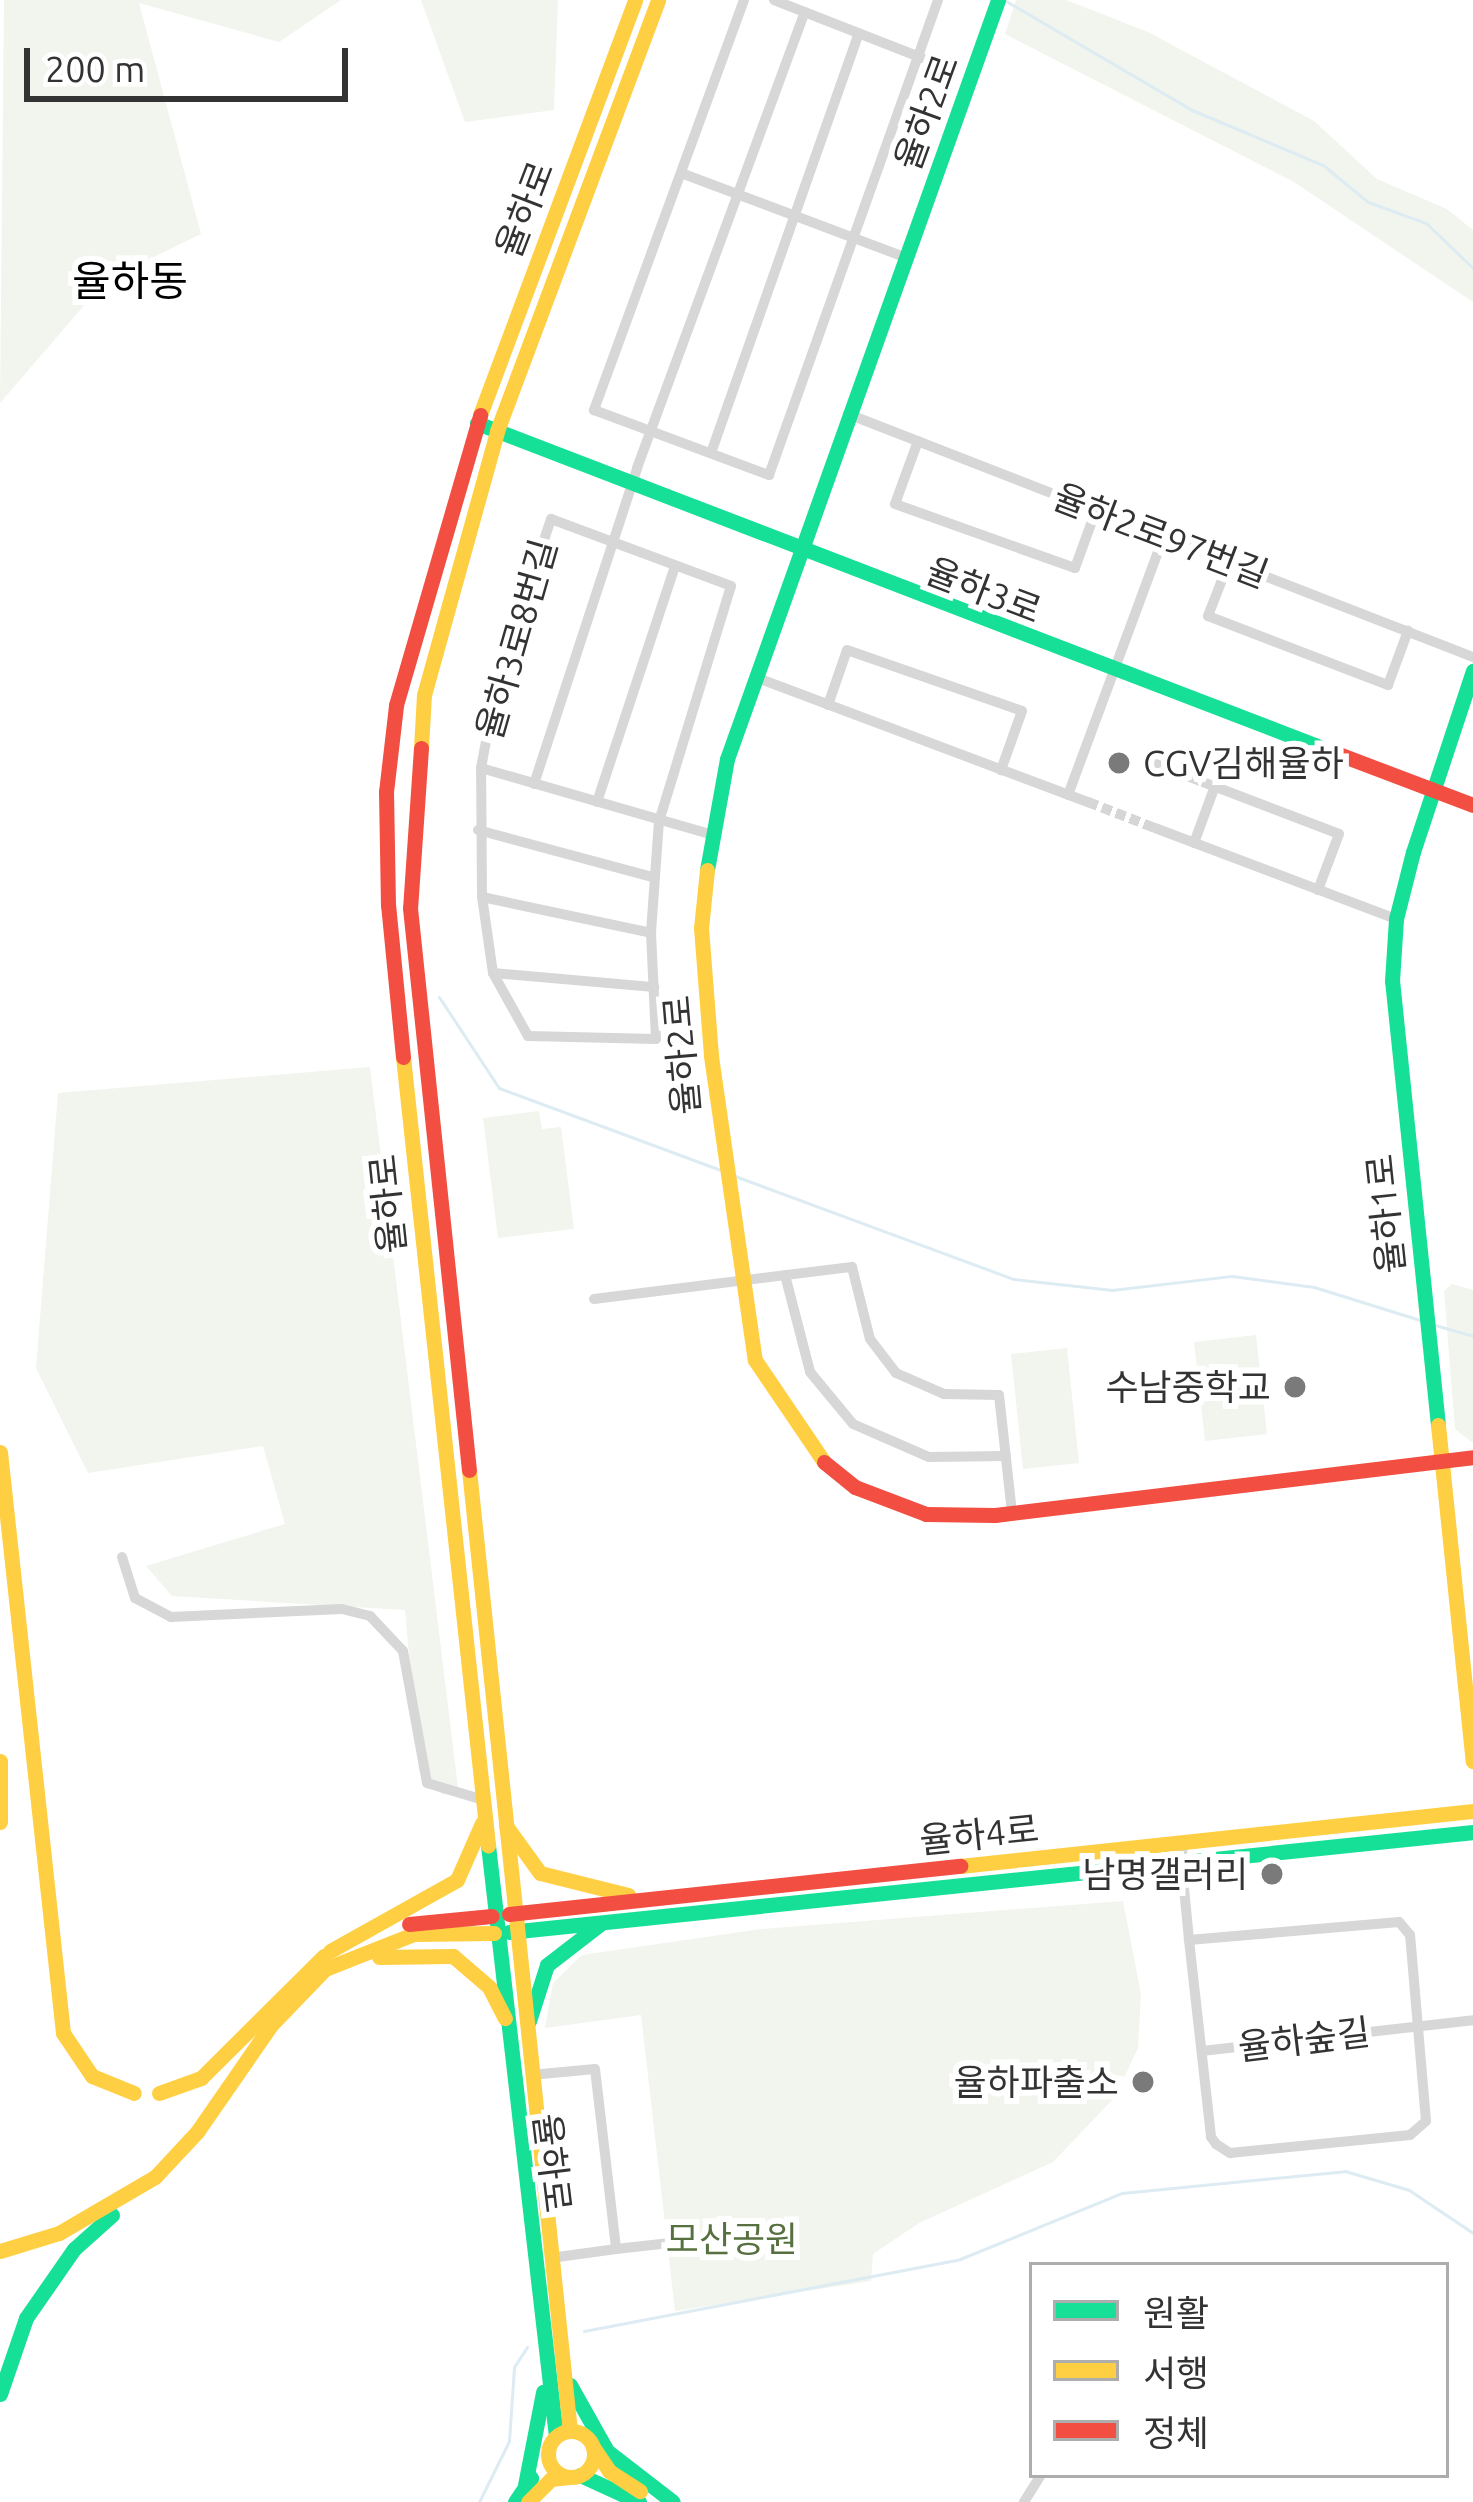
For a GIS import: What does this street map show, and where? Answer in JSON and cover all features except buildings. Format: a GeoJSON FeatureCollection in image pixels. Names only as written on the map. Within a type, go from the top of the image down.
{"type":"FeatureCollection","features":[{"type":"Feature","properties":{"kind":"main road","name":"율하로"},"geometry":{"type":"LineString","coordinates":[[563,2433],[541,2311],[493,1925],[388,905],[386,802],[396,705],[477,424],[635,0]]}},
{"type":"Feature","properties":{"kind":"main road","name":"율하로"},"geometry":{"type":"LineString","coordinates":[[563,2433],[561,2352],[410,908],[424,694],[497,431],[658,0]]}},
{"type":"Feature","properties":{"kind":"main road","name":"율하2로"},"geometry":{"type":"LineString","coordinates":[[995,8],[798,551],[755,677],[710,835],[701,928],[719,1142],[755,1360],[773,1398],[826,1464],[855,1486],[926,1514],[1012,1512],[1473,1457]]}},
{"type":"Feature","properties":{"kind":"main road","name":"율하3로"},"geometry":{"type":"LineString","coordinates":[[477,424],[798,551],[1473,805]]}},
{"type":"Feature","properties":{"kind":"main road","name":"율하1로"},"geometry":{"type":"LineString","coordinates":[[1473,671],[1396,920],[1395,1029],[1473,1761]]}},
{"type":"Feature","properties":{"kind":"main road"},"geometry":{"type":"LineString","coordinates":[[0,1452],[63,2033],[92,2075],[134,2092]]}},
{"type":"Feature","properties":{"kind":"main road"},"geometry":{"type":"LineString","coordinates":[[0,1761],[0,1822]]}},
{"type":"Feature","properties":{"kind":"main road","name":"율하4로"},"geometry":{"type":"LineString","coordinates":[[493,1925],[655,1899],[1473,1811]]}},
{"type":"Feature","properties":{"kind":"main road"},"geometry":{"type":"LineString","coordinates":[[159,2093],[201,2078],[330,1951],[457,1880],[482,1823]]}},
{"type":"Feature","properties":{"kind":"main road"},"geometry":{"type":"LineString","coordinates":[[504,1824],[540,1873],[559,1883],[655,1899]]}},
{"type":"Feature","properties":{"kind":"main road","name":"율하4로"},"geometry":{"type":"LineString","coordinates":[[515,1922],[602,1922],[1473,1832]]}},
{"type":"Feature","properties":{"kind":"main road"},"geometry":{"type":"LineString","coordinates":[[526,2030],[548,1965],[602,1922]]}},
{"type":"Feature","properties":{"kind":"main road"},"geometry":{"type":"LineString","coordinates":[[330,1951],[414,1923],[493,1925]]}},
{"type":"Feature","properties":{"kind":"main road"},"geometry":{"type":"LineString","coordinates":[[0,2394],[26,2318],[74,2249],[155,2177],[197,2132],[271,2024],[326,1970],[414,1934],[493,1925]]}},
{"type":"Feature","properties":{"kind":"main road"},"geometry":{"type":"LineString","coordinates":[[326,1970],[404,1952],[453,1956],[489,1987],[505,2018]]}},
{"type":"Feature","properties":{"kind":"main road"},"geometry":{"type":"LineString","coordinates":[[0,2240],[68,2217],[130,2183],[202,2106],[248,2028]]}},
{"type":"Feature","properties":{"kind":"main road"},"geometry":{"type":"LineString","coordinates":[[0,2251],[59,2233],[155,2177]]}},
{"type":"Feature","properties":{"kind":"main road"},"geometry":{"type":"LineString","coordinates":[[526,2494],[543,2409],[541,2311]]}},
{"type":"Feature","properties":{"kind":"main road"},"geometry":{"type":"LineString","coordinates":[[561,2352],[575,2397],[607,2451],[673,2502]]}},
{"type":"Feature","properties":{"kind":"main road"},"geometry":{"type":"LineString","coordinates":[[526,2494],[563,2433],[593,2447],[610,2471],[658,2502]]}},
{"type":"Feature","properties":{"kind":"main road"},"geometry":{"type":"LineString","coordinates":[[575,2476],[593,2447]]}},
{"type":"Feature","properties":{"kind":"main road"},"geometry":{"type":"LineString","coordinates":[[549,2458],[575,2476],[639,2502]]}},
{"type":"Feature","properties":{"kind":"main road"},"geometry":{"type":"LineString","coordinates":[[515,2502],[550,2479],[575,2476]]}},
{"type":"Feature","properties":{"kind":"street"},"geometry":{"type":"LineString","coordinates":[[744,0],[594,410],[769,475],[922,58],[938,0]]}},
{"type":"Feature","properties":{"kind":"street"},"geometry":{"type":"LineString","coordinates":[[774,0],[922,58]]}},
{"type":"Feature","properties":{"kind":"street","name":"율하3로8번길"},"geometry":{"type":"LineString","coordinates":[[535,784],[611,541],[805,12]]}},
{"type":"Feature","properties":{"kind":"street"},"geometry":{"type":"LineString","coordinates":[[711,453],[859,33]]}},
{"type":"Feature","properties":{"kind":"street"},"geometry":{"type":"LineString","coordinates":[[681,173],[905,257]]}},
{"type":"Feature","properties":{"kind":"street","name":"율하2로97번길"},"geometry":{"type":"LineString","coordinates":[[848,414],[1473,656]]}},
{"type":"Feature","properties":{"kind":"street"},"geometry":{"type":"LineString","coordinates":[[917,441],[895,504],[1075,568],[1096,510]]}},
{"type":"Feature","properties":{"kind":"street","name":"율하3로8번길"},"geometry":{"type":"LineString","coordinates":[[551,519],[611,541],[731,586],[659,821],[481,768],[499,672],[551,519]]}},
{"type":"Feature","properties":{"kind":"street"},"geometry":{"type":"LineString","coordinates":[[1068,795],[1164,536]]}},
{"type":"Feature","properties":{"kind":"street"},"geometry":{"type":"LineString","coordinates":[[1229,562],[1208,616],[1228,624],[1388,686],[1408,632]]}},
{"type":"Feature","properties":{"kind":"street"},"geometry":{"type":"LineString","coordinates":[[597,802],[675,566]]}},
{"type":"Feature","properties":{"kind":"street"},"geometry":{"type":"LineString","coordinates":[[828,704],[847,650],[1022,712],[1001,770]]}},
{"type":"Feature","properties":{"kind":"street"},"geometry":{"type":"LineString","coordinates":[[755,677],[1088,802]]}},
{"type":"Feature","properties":{"kind":"street"},"geometry":{"type":"LineString","coordinates":[[1148,760],[1339,834],[1318,890]]}},
{"type":"Feature","properties":{"kind":"street"},"geometry":{"type":"LineString","coordinates":[[481,768],[478,830],[493,973],[527,1036],[656,1039],[651,932],[659,821],[710,835]]}},
{"type":"Feature","properties":{"kind":"street"},"geometry":{"type":"LineString","coordinates":[[1194,843],[1215,786]]}},
{"type":"Feature","properties":{"kind":"street"},"geometry":{"type":"LineString","coordinates":[[1155,828],[1396,920]]}},
{"type":"Feature","properties":{"kind":"street"},"geometry":{"type":"LineString","coordinates":[[478,830],[652,877]]}},
{"type":"Feature","properties":{"kind":"street"},"geometry":{"type":"LineString","coordinates":[[482,897],[651,932]]}},
{"type":"Feature","properties":{"kind":"street"},"geometry":{"type":"LineString","coordinates":[[493,973],[654,987]]}},
{"type":"Feature","properties":{"kind":"street"},"geometry":{"type":"LineString","coordinates":[[594,1298],[852,1267],[862,1319],[881,1358],[928,1390],[999,1395],[1012,1512]]}},
{"type":"Feature","properties":{"kind":"street"},"geometry":{"type":"LineString","coordinates":[[785,1275],[810,1372],[854,1424],[929,1457],[1006,1456]]}},
{"type":"Feature","properties":{"kind":"street"},"geometry":{"type":"LineString","coordinates":[[122,1557],[135,1598],[171,1617],[342,1609],[370,1616],[403,1651],[427,1783],[480,1799]]}},
{"type":"Feature","properties":{"kind":"street","name":"율하숲길"},"geometry":{"type":"LineString","coordinates":[[1184,1842],[1180,1862],[1202,2051],[1473,2020]]}},
{"type":"Feature","properties":{"kind":"street"},"geometry":{"type":"LineString","coordinates":[[1189,1940],[1390,1918],[1410,1935],[1426,2121],[1410,2135],[1226,2153],[1211,2137],[1202,2051]]}},
{"type":"Feature","properties":{"kind":"street","name":"율하로"},"geometry":{"type":"LineString","coordinates":[[532,2075],[595,2069],[616,2249],[551,2258]]}},
{"type":"Feature","properties":{"kind":"street"},"geometry":{"type":"LineString","coordinates":[[616,2249],[714,2237]]}},
{"type":"Feature","properties":{"kind":"green space"},"geometry":{"type":"Polygon","coordinates":[[[4,0],[341,0],[279,42],[139,3],[201,234],[106,280],[0,403],[4,0]]]}},
{"type":"Feature","properties":{"kind":"green space"},"geometry":{"type":"Polygon","coordinates":[[[421,0],[558,0],[554,110],[465,122],[421,0]]]}},
{"type":"Feature","properties":{"kind":"green space"},"geometry":{"type":"Polygon","coordinates":[[[1016,0],[1066,0],[1148,32],[1314,121],[1377,179],[1447,209],[1473,230],[1473,302],[1294,182],[1005,34],[1016,0]]]}},
{"type":"Feature","properties":{"kind":"green space"},"geometry":{"type":"Polygon","coordinates":[[[370,1067],[459,1796],[442,1794],[419,1770],[405,1610],[172,1596],[146,1566],[285,1524],[263,1446],[88,1473],[36,1368],[58,1093],[370,1067]]]}},
{"type":"Feature","properties":{"kind":"green space"},"geometry":{"type":"Polygon","coordinates":[[[539,1111],[542,1129],[561,1127],[574,1229],[498,1238],[483,1118],[539,1111]]]}},
{"type":"Feature","properties":{"kind":"green space"},"geometry":{"type":"Polygon","coordinates":[[[1452,1284],[1473,1290],[1473,1443],[1455,1429],[1444,1291],[1452,1284]]]}},
{"type":"Feature","properties":{"kind":"green space"},"geometry":{"type":"Polygon","coordinates":[[[1256,1335],[1267,1434],[1205,1441],[1194,1342],[1256,1335]]]}},
{"type":"Feature","properties":{"kind":"green space"},"geometry":{"type":"Polygon","coordinates":[[[1067,1348],[1079,1463],[1023,1469],[1011,1354],[1067,1348]]]}},
{"type":"Feature","properties":{"kind":"green space","name":"모산공원"},"geometry":{"type":"Polygon","coordinates":[[[1123,1901],[1141,1994],[1138,2048],[1115,2097],[1053,2162],[919,2223],[873,2254],[871,2281],[675,2311],[641,2015],[545,2028],[553,1983],[582,1955],[761,1929],[1123,1901]]]}},
{"type":"Feature","properties":{"kind":"waterway"},"geometry":{"type":"LineString","coordinates":[[1006,1],[1192,110],[1323,165],[1368,202],[1426,223],[1473,268]]}},
{"type":"Feature","properties":{"kind":"waterway"},"geometry":{"type":"LineString","coordinates":[[439,997],[499,1088],[721,1170]]}},
{"type":"Feature","properties":{"kind":"waterway"},"geometry":{"type":"LineString","coordinates":[[735,1176],[1014,1279],[1112,1290],[1232,1276],[1314,1287],[1420,1320]]}},
{"type":"Feature","properties":{"kind":"waterway"},"geometry":{"type":"LineString","coordinates":[[1435,1325],[1473,1336]]}},
{"type":"Feature","properties":{"kind":"waterway"},"geometry":{"type":"LineString","coordinates":[[584,2331],[960,2259],[1122,2193],[1345,2171],[1409,2190],[1473,2233]]}},
{"type":"Feature","properties":{"kind":"waterway"},"geometry":{"type":"LineString","coordinates":[[479,2502],[509,2441],[514,2367],[527,2347]]}},
{"type":"Feature","properties":{"kind":"tunnel"},"geometry":{"type":"LineString","coordinates":[[1088,802],[1155,828]]}},
{"type":"Feature","properties":{"kind":"traffic: fast"},"geometry":{"type":"LineString","coordinates":[[707,870],[727,759],[998,0]]}},
{"type":"Feature","properties":{"kind":"traffic: fast"},"geometry":{"type":"LineString","coordinates":[[477,423],[1328,750]]}},
{"type":"Feature","properties":{"kind":"traffic: fast"},"geometry":{"type":"LineString","coordinates":[[1438,1425],[1392,981],[1396,919],[1413,852],[1473,671]]}},
{"type":"Feature","properties":{"kind":"traffic: fast"},"geometry":{"type":"LineString","coordinates":[[509,1932],[1473,1832]]}},
{"type":"Feature","properties":{"kind":"traffic: fast"},"geometry":{"type":"LineString","coordinates":[[488,1845],[556,2436]]}},
{"type":"Feature","properties":{"kind":"traffic: fast"},"geometry":{"type":"LineString","coordinates":[[529,2021],[547,1965],[600,1924]]}},
{"type":"Feature","properties":{"kind":"traffic: fast"},"geometry":{"type":"LineString","coordinates":[[0,2394],[26,2318],[74,2249],[112,2215]]}},
{"type":"Feature","properties":{"kind":"traffic: fast"},"geometry":{"type":"LineString","coordinates":[[570,2385],[607,2451],[673,2502]]}},
{"type":"Feature","properties":{"kind":"traffic: fast"},"geometry":{"type":"LineString","coordinates":[[525,2485],[543,2392]]}},
{"type":"Feature","properties":{"kind":"traffic: fast"},"geometry":{"type":"LineString","coordinates":[[580,2475],[639,2502]]}},
{"type":"Feature","properties":{"kind":"traffic: fast"},"geometry":{"type":"LineString","coordinates":[[515,2502],[531,2478]]}},
{"type":"Feature","properties":{"kind":"traffic: slow"},"geometry":{"type":"LineString","coordinates":[[480,415],[635,0]]}},
{"type":"Feature","properties":{"kind":"traffic: slow"},"geometry":{"type":"LineString","coordinates":[[421,748],[424,695],[497,431],[658,0]]}},
{"type":"Feature","properties":{"kind":"traffic: slow"},"geometry":{"type":"LineString","coordinates":[[707,870],[701,928],[711,1056],[755,1360],[824,1462]]}},
{"type":"Feature","properties":{"kind":"traffic: slow"},"geometry":{"type":"LineString","coordinates":[[403,1057],[488,1845]]}},
{"type":"Feature","properties":{"kind":"traffic: slow"},"geometry":{"type":"LineString","coordinates":[[1438,1425],[1473,1761]]}},
{"type":"Feature","properties":{"kind":"traffic: slow"},"geometry":{"type":"LineString","coordinates":[[0,1452],[63,2033],[92,2076],[134,2093]]}},
{"type":"Feature","properties":{"kind":"traffic: slow"},"geometry":{"type":"LineString","coordinates":[[469,1470],[570,2431]]}},
{"type":"Feature","properties":{"kind":"traffic: slow"},"geometry":{"type":"LineString","coordinates":[[0,1761],[0,1822]]}},
{"type":"Feature","properties":{"kind":"traffic: slow"},"geometry":{"type":"LineString","coordinates":[[960,1866],[1473,1811]]}},
{"type":"Feature","properties":{"kind":"traffic: slow"},"geometry":{"type":"LineString","coordinates":[[330,1951],[457,1880],[482,1823]]}},
{"type":"Feature","properties":{"kind":"traffic: slow"},"geometry":{"type":"LineString","coordinates":[[506,1826],[540,1873],[628,1895]]}},
{"type":"Feature","properties":{"kind":"traffic: slow"},"geometry":{"type":"LineString","coordinates":[[0,2251],[59,2233],[155,2177],[197,2132],[271,2025],[325,1969],[414,1934],[494,1933]]}},
{"type":"Feature","properties":{"kind":"traffic: slow"},"geometry":{"type":"LineString","coordinates":[[159,2093],[201,2078],[324,1956]]}},
{"type":"Feature","properties":{"kind":"traffic: slow"},"geometry":{"type":"LineString","coordinates":[[379,1957],[453,1956],[489,1987],[505,2018]]}},
{"type":"Feature","properties":{"kind":"traffic: slow"},"geometry":{"type":"LineString","coordinates":[[571,2431],[587,2438],[594,2454],[587,2470],[571,2477],[555,2470],[548,2454],[555,2438],[571,2431]]}},
{"type":"Feature","properties":{"kind":"traffic: slow"},"geometry":{"type":"LineString","coordinates":[[593,2447],[609,2471],[640,2491]]}},
{"type":"Feature","properties":{"kind":"traffic: slow"},"geometry":{"type":"LineString","coordinates":[[528,2502],[551,2479],[569,2477]]}},
{"type":"Feature","properties":{"kind":"traffic: jam"},"geometry":{"type":"LineString","coordinates":[[403,1057],[388,905],[386,792],[396,705],[480,415]]}},
{"type":"Feature","properties":{"kind":"traffic: jam"},"geometry":{"type":"LineString","coordinates":[[421,748],[410,908],[469,1470]]}},
{"type":"Feature","properties":{"kind":"traffic: jam"},"geometry":{"type":"LineString","coordinates":[[1328,750],[1473,805]]}},
{"type":"Feature","properties":{"kind":"traffic: jam"},"geometry":{"type":"LineString","coordinates":[[824,1462],[855,1487],[926,1514],[995,1515],[1473,1457]]}},
{"type":"Feature","properties":{"kind":"traffic: jam"},"geometry":{"type":"LineString","coordinates":[[509,1914],[960,1866]]}},
{"type":"Feature","properties":{"kind":"traffic: jam"},"geometry":{"type":"LineString","coordinates":[[409,1924],[492,1916]]}},
{"type":"Feature","properties":{"kind":"place","name":"CGV김해율하"},"geometry":{"type":"Point","coordinates":[1119,763]}},
{"type":"Feature","properties":{"kind":"place","name":"수남중학교"},"geometry":{"type":"Point","coordinates":[1295,1387]}},
{"type":"Feature","properties":{"kind":"place","name":"남명갤러리"},"geometry":{"type":"Point","coordinates":[1272,1874]}},
{"type":"Feature","properties":{"kind":"place","name":"율하파출소"},"geometry":{"type":"Point","coordinates":[1143,2082]}},
{"type":"Feature","properties":{"kind":"district","name":"율하동"},"geometry":{"type":"Point","coordinates":[130,281]}}]}
